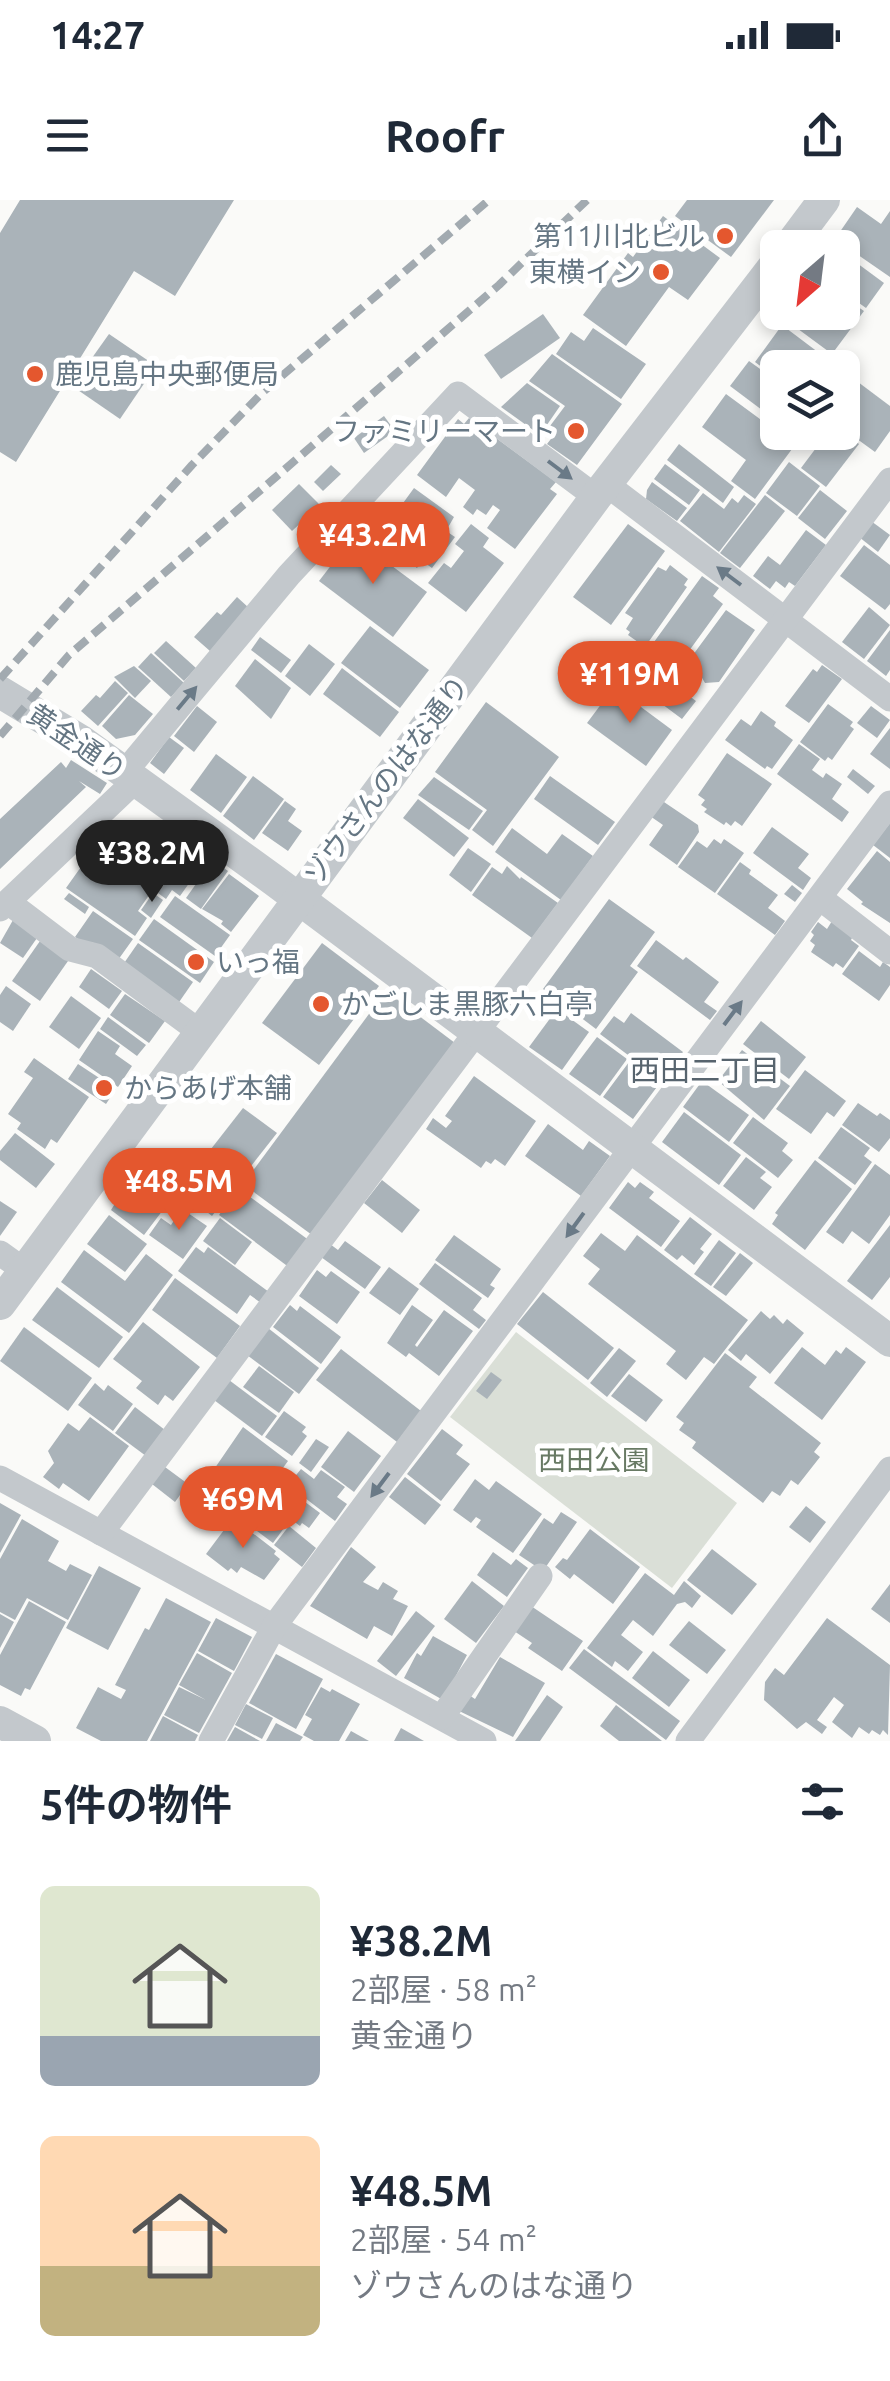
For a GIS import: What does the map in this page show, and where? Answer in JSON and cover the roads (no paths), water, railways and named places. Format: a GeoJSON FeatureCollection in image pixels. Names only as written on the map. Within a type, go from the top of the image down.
{"type":"FeatureCollection","features":[{"type":"Feature","properties":{"kind":"street"},"geometry":{"type":"LineString","coordinates":[[802,230],[824,200]]}},
{"type":"Feature","properties":{"kind":"street","name":"ゾウさんのはな通り"},"geometry":{"type":"LineString","coordinates":[[0,1304],[13,1262],[200,1032],[601,491],[760,284]]}},
{"type":"Feature","properties":{"kind":"street"},"geometry":{"type":"LineString","coordinates":[[200,1032],[97,956],[70,949],[4,906],[130,777],[288,575],[458,394],[786,620],[890,698]]}},
{"type":"Feature","properties":{"kind":"street"},"geometry":{"type":"LineString","coordinates":[[101,1534],[890,480]]}},
{"type":"Feature","properties":{"kind":"street","name":"黄金通り"},"geometry":{"type":"LineString","coordinates":[[0,692],[81,741],[890,1340]]}},
{"type":"Feature","properties":{"kind":"street"},"geometry":{"type":"LineString","coordinates":[[211,1741],[275,1625],[890,803]]}},
{"type":"Feature","properties":{"kind":"street"},"geometry":{"type":"LineString","coordinates":[[820,898],[890,952]]}},
{"type":"Feature","properties":{"kind":"street"},"geometry":{"type":"LineString","coordinates":[[688,1741],[890,1469]]}},
{"type":"Feature","properties":{"kind":"street"},"geometry":{"type":"LineString","coordinates":[[0,1478],[484,1741]]}},
{"type":"Feature","properties":{"kind":"street"},"geometry":{"type":"LineString","coordinates":[[442,1718],[540,1576]]}},
{"type":"Feature","properties":{"kind":"railway"},"geometry":{"type":"LineString","coordinates":[[0,679],[192,465],[264,391],[489,200]]}},
{"type":"Feature","properties":{"kind":"railway"},"geometry":{"type":"LineString","coordinates":[[0,736],[69,655],[499,285],[587,200]]}},
{"type":"Feature","properties":{"kind":"place","name":"第11川北ビル"},"geometry":{"type":"Point","coordinates":[725,236]}},
{"type":"Feature","properties":{"kind":"place","name":"東横イン"},"geometry":{"type":"Point","coordinates":[661,272]}},
{"type":"Feature","properties":{"kind":"place","name":"鹿児島中央郵便局"},"geometry":{"type":"Point","coordinates":[35,374]}},
{"type":"Feature","properties":{"kind":"place","name":"ファミリーマート"},"geometry":{"type":"Point","coordinates":[576,431]}},
{"type":"Feature","properties":{"kind":"place","name":"いっ福"},"geometry":{"type":"Point","coordinates":[196,962]}},
{"type":"Feature","properties":{"kind":"place","name":"かごしま黒豚六白亭"},"geometry":{"type":"Point","coordinates":[321,1004]}},
{"type":"Feature","properties":{"kind":"place","name":"からあげ本舗"},"geometry":{"type":"Point","coordinates":[104,1088]}},
{"type":"Feature","properties":{"kind":"district","name":"西田二丁目"},"geometry":{"type":"Point","coordinates":[705,1071]}},
{"type":"Feature","properties":{"kind":"park label","name":"西田公園"},"geometry":{"type":"Point","coordinates":[594,1460]}}]}
